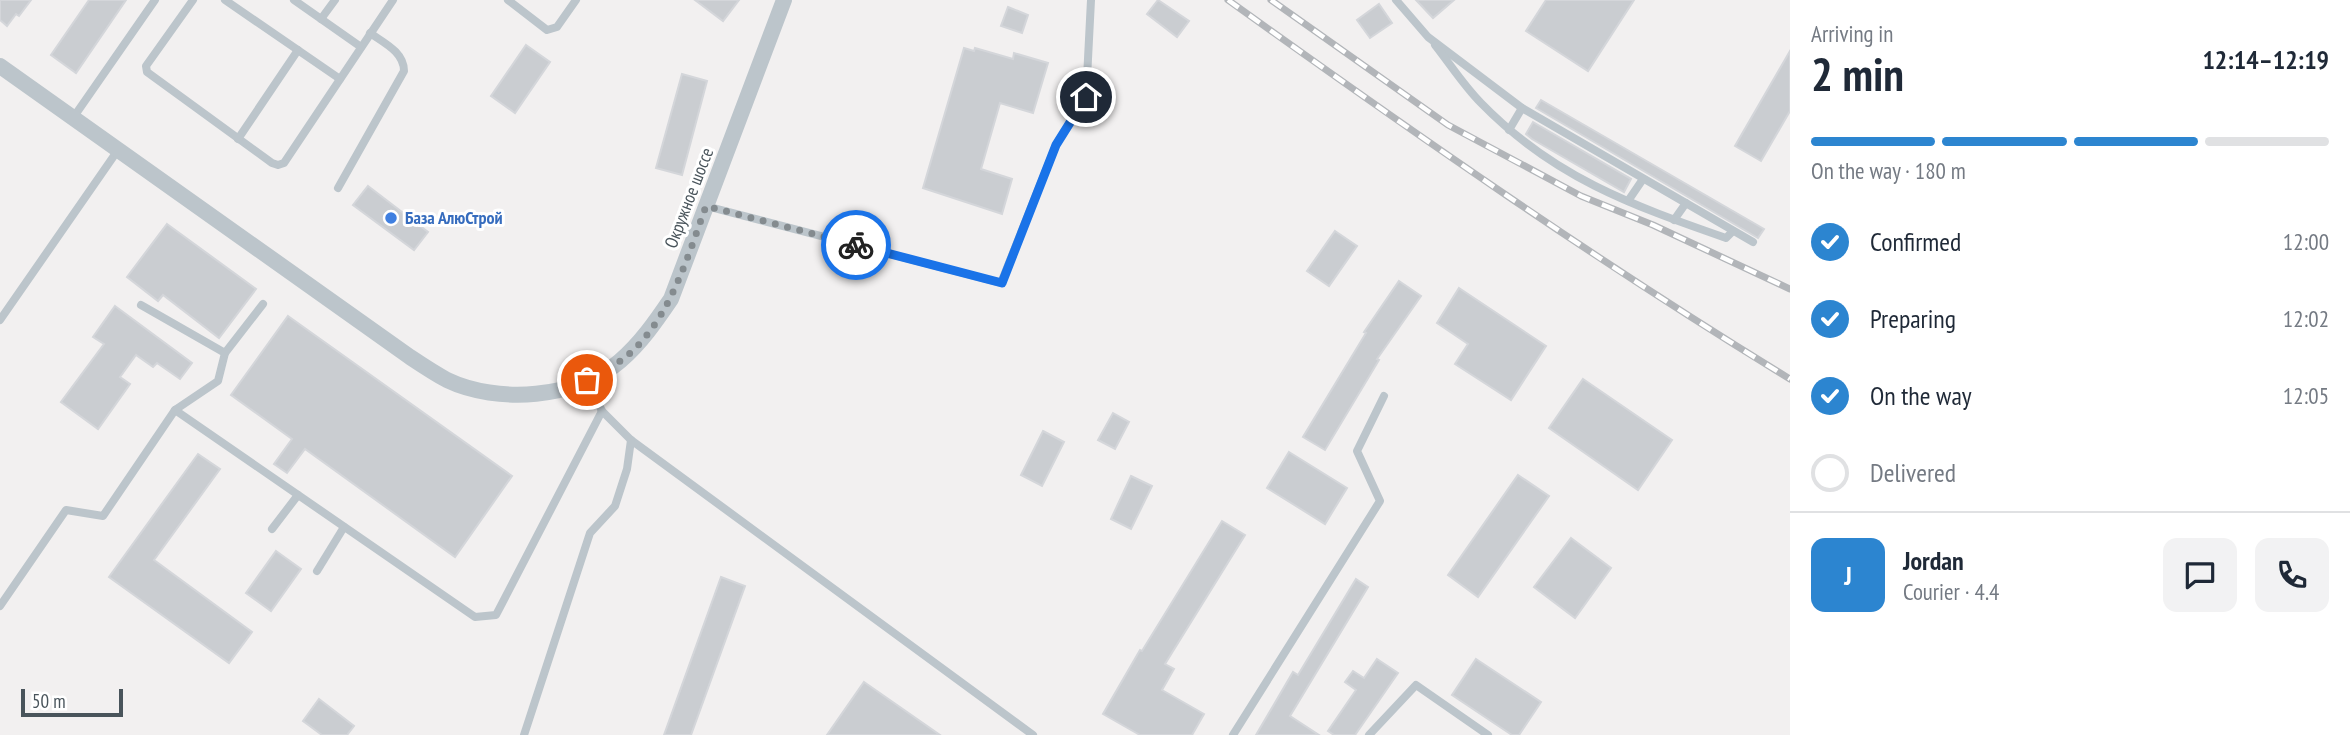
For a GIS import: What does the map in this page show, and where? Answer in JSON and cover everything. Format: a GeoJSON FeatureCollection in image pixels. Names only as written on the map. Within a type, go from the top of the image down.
{"type":"FeatureCollection","features":[{"type":"Feature","properties":{"kind":"street","name":"Окружное шоссе"},"geometry":{"type":"LineString","coordinates":[[0,66],[410,357],[449,381],[490,392],[528,396],[560,391],[618,363],[647,334],[671,299],[784,0]]}},
{"type":"Feature","properties":{"kind":"lane"},"geometry":{"type":"LineString","coordinates":[[73,118],[155,0]]}},
{"type":"Feature","properties":{"kind":"lane"},"geometry":{"type":"LineString","coordinates":[[192,0],[146,66],[147,72],[272,163],[278,164],[284,163],[393,0]]}},
{"type":"Feature","properties":{"kind":"lane"},"geometry":{"type":"LineString","coordinates":[[225,0],[340,79]]}},
{"type":"Feature","properties":{"kind":"lane"},"geometry":{"type":"LineString","coordinates":[[293,0],[361,47]]}},
{"type":"Feature","properties":{"kind":"lane"},"geometry":{"type":"LineString","coordinates":[[321,19],[335,0]]}},
{"type":"Feature","properties":{"kind":"lane"},"geometry":{"type":"LineString","coordinates":[[508,0],[547,30],[557,27],[576,0]]}},
{"type":"Feature","properties":{"kind":"lane"},"geometry":{"type":"LineString","coordinates":[[706,206],[1002,283],[1056,145],[1086,97],[1091,0]]}},
{"type":"Feature","properties":{"kind":"lane"},"geometry":{"type":"LineString","coordinates":[[1396,0],[1480,102],[1547,161],[1588,184],[1674,220],[1726,238],[1733,231]]}},
{"type":"Feature","properties":{"kind":"lane"},"geometry":{"type":"LineString","coordinates":[[338,188],[404,71],[400,55],[370,33]]}},
{"type":"Feature","properties":{"kind":"lane"},"geometry":{"type":"LineString","coordinates":[[1429,37],[1522,108],[1753,242]]}},
{"type":"Feature","properties":{"kind":"lane"},"geometry":{"type":"LineString","coordinates":[[238,139],[298,50]]}},
{"type":"Feature","properties":{"kind":"lane"},"geometry":{"type":"LineString","coordinates":[[1509,130],[1522,108]]}},
{"type":"Feature","properties":{"kind":"lane"},"geometry":{"type":"LineString","coordinates":[[0,320],[118,150]]}},
{"type":"Feature","properties":{"kind":"lane"},"geometry":{"type":"LineString","coordinates":[[1628,201],[1643,178]]}},
{"type":"Feature","properties":{"kind":"lane"},"geometry":{"type":"LineString","coordinates":[[1674,220],[1686,203]]}},
{"type":"Feature","properties":{"kind":"lane"},"geometry":{"type":"LineString","coordinates":[[0,606],[66,510],[103,516],[175,410],[218,381],[225,353],[263,304]]}},
{"type":"Feature","properties":{"kind":"lane"},"geometry":{"type":"LineString","coordinates":[[141,305],[225,353]]}},
{"type":"Feature","properties":{"kind":"lane"},"geometry":{"type":"LineString","coordinates":[[587,380],[602,411],[631,440],[1033,735]]}},
{"type":"Feature","properties":{"kind":"lane"},"geometry":{"type":"LineString","coordinates":[[1233,735],[1380,501],[1357,451],[1384,396]]}},
{"type":"Feature","properties":{"kind":"lane"},"geometry":{"type":"LineString","coordinates":[[175,410],[475,617],[496,615],[602,411]]}},
{"type":"Feature","properties":{"kind":"lane"},"geometry":{"type":"LineString","coordinates":[[524,735],[590,533],[615,506],[627,469],[631,440]]}},
{"type":"Feature","properties":{"kind":"lane"},"geometry":{"type":"LineString","coordinates":[[272,529],[298,495]]}},
{"type":"Feature","properties":{"kind":"lane"},"geometry":{"type":"LineString","coordinates":[[317,572],[344,527]]}},
{"type":"Feature","properties":{"kind":"lane"},"geometry":{"type":"LineString","coordinates":[[1369,735],[1416,685],[1488,735]]}},
{"type":"Feature","properties":{"kind":"building"},"geometry":{"type":"Polygon","coordinates":[[[0,0],[31,0],[7,26],[0,20],[0,0]]]}},
{"type":"Feature","properties":{"kind":"building"},"geometry":{"type":"Polygon","coordinates":[[[89,0],[126,0],[76,73],[51,55],[89,0]]]}},
{"type":"Feature","properties":{"kind":"building"},"geometry":{"type":"Polygon","coordinates":[[[695,0],[739,0],[723,21],[695,0]]]}},
{"type":"Feature","properties":{"kind":"building"},"geometry":{"type":"Polygon","coordinates":[[[1158,0],[1189,21],[1177,37],[1147,14],[1158,0]]]}},
{"type":"Feature","properties":{"kind":"building"},"geometry":{"type":"Polygon","coordinates":[[[1416,0],[1454,0],[1433,18],[1416,0]]]}},
{"type":"Feature","properties":{"kind":"building"},"geometry":{"type":"Polygon","coordinates":[[[1546,0],[1634,0],[1588,71],[1526,31],[1546,0]]]}},
{"type":"Feature","properties":{"kind":"building"},"geometry":{"type":"Polygon","coordinates":[[[1379,4],[1392,23],[1370,38],[1357,20],[1379,4]]]}},
{"type":"Feature","properties":{"kind":"building"},"geometry":{"type":"Polygon","coordinates":[[[1008,7],[1028,15],[1022,33],[1001,26],[1008,7]]]}},
{"type":"Feature","properties":{"kind":"building"},"geometry":{"type":"Polygon","coordinates":[[[526,45],[550,62],[515,113],[491,96],[526,45]]]}},
{"type":"Feature","properties":{"kind":"building"},"geometry":{"type":"Polygon","coordinates":[[[964,48],[974,51],[975,48],[1013,59],[1014,53],[1048,63],[1033,113],[1000,103],[981,169],[1012,179],[1002,214],[923,188],[964,48]]]}},
{"type":"Feature","properties":{"kind":"building"},"geometry":{"type":"Polygon","coordinates":[[[1790,51],[1790,111],[1761,161],[1735,146],[1790,51]]]}},
{"type":"Feature","properties":{"kind":"building"},"geometry":{"type":"Polygon","coordinates":[[[682,74],[707,81],[682,175],[656,168],[682,74]]]}},
{"type":"Feature","properties":{"kind":"building"},"geometry":{"type":"Polygon","coordinates":[[[1541,100],[1764,229],[1758,238],[1536,108],[1541,100]]]}},
{"type":"Feature","properties":{"kind":"building"},"geometry":{"type":"Polygon","coordinates":[[[1533,122],[1631,179],[1624,192],[1532,139],[1526,134],[1533,122]]]}},
{"type":"Feature","properties":{"kind":"building","name":"База АлюСтрой"},"geometry":{"type":"Polygon","coordinates":[[[368,186],[428,232],[414,250],[353,205],[368,186]]]}},
{"type":"Feature","properties":{"kind":"building"},"geometry":{"type":"Polygon","coordinates":[[[167,224],[256,289],[219,338],[163,295],[158,301],[127,277],[167,224]]]}},
{"type":"Feature","properties":{"kind":"building"},"geometry":{"type":"Polygon","coordinates":[[[1335,231],[1357,246],[1329,286],[1307,271],[1335,231]]]}},
{"type":"Feature","properties":{"kind":"building"},"geometry":{"type":"Polygon","coordinates":[[[1399,281],[1421,296],[1377,359],[1379,360],[1325,450],[1303,437],[1366,333],[1364,332],[1399,281]]]}},
{"type":"Feature","properties":{"kind":"building"},"geometry":{"type":"Polygon","coordinates":[[[1459,288],[1546,346],[1511,400],[1455,364],[1468,344],[1437,323],[1459,288]]]}},
{"type":"Feature","properties":{"kind":"building"},"geometry":{"type":"Polygon","coordinates":[[[115,306],[192,363],[180,379],[157,363],[153,367],[136,355],[120,377],[130,384],[98,429],[61,402],[104,344],[93,337],[115,306]]]}},
{"type":"Feature","properties":{"kind":"building"},"geometry":{"type":"Polygon","coordinates":[[[288,316],[512,476],[455,557],[305,449],[287,473],[274,464],[292,439],[231,395],[288,316]]]}},
{"type":"Feature","properties":{"kind":"building"},"geometry":{"type":"Polygon","coordinates":[[[1583,379],[1672,440],[1638,490],[1549,428],[1583,379]]]}},
{"type":"Feature","properties":{"kind":"building"},"geometry":{"type":"Polygon","coordinates":[[[1113,413],[1129,422],[1115,449],[1098,440],[1113,413]]]}},
{"type":"Feature","properties":{"kind":"building"},"geometry":{"type":"Polygon","coordinates":[[[1043,431],[1064,442],[1042,486],[1021,475],[1043,431]]]}},
{"type":"Feature","properties":{"kind":"building"},"geometry":{"type":"Polygon","coordinates":[[[1289,452],[1347,488],[1325,524],[1267,488],[1289,452]]]}},
{"type":"Feature","properties":{"kind":"building"},"geometry":{"type":"Polygon","coordinates":[[[198,454],[220,469],[154,560],[252,632],[229,663],[109,577],[198,454]]]}},
{"type":"Feature","properties":{"kind":"building"},"geometry":{"type":"Polygon","coordinates":[[[1518,475],[1549,496],[1478,597],[1448,575],[1518,475]]]}},
{"type":"Feature","properties":{"kind":"building"},"geometry":{"type":"Polygon","coordinates":[[[1131,476],[1152,486],[1131,529],[1111,519],[1131,476]]]}},
{"type":"Feature","properties":{"kind":"building"},"geometry":{"type":"Polygon","coordinates":[[[1222,521],[1245,535],[1165,664],[1174,669],[1162,690],[1204,714],[1192,735],[1140,735],[1103,714],[1222,521]]]}},
{"type":"Feature","properties":{"kind":"building"},"geometry":{"type":"Polygon","coordinates":[[[1571,538],[1611,568],[1575,618],[1534,587],[1571,538]]]}},
{"type":"Feature","properties":{"kind":"building"},"geometry":{"type":"Polygon","coordinates":[[[276,551],[301,569],[271,611],[246,593],[276,551]]]}},
{"type":"Feature","properties":{"kind":"building"},"geometry":{"type":"Polygon","coordinates":[[[721,577],[745,586],[691,735],[664,735],[721,577]]]}},
{"type":"Feature","properties":{"kind":"building"},"geometry":{"type":"Polygon","coordinates":[[[1356,579],[1368,587],[1290,716],[1319,735],[1256,735],[1293,672],[1298,675],[1356,579]]]}},
{"type":"Feature","properties":{"kind":"building"},"geometry":{"type":"Polygon","coordinates":[[[1377,659],[1398,673],[1355,735],[1334,735],[1328,731],[1356,690],[1345,682],[1353,671],[1364,678],[1377,659]]]}},
{"type":"Feature","properties":{"kind":"building"},"geometry":{"type":"Polygon","coordinates":[[[1476,659],[1541,702],[1519,735],[1512,735],[1452,695],[1476,659]]]}},
{"type":"Feature","properties":{"kind":"building"},"geometry":{"type":"Polygon","coordinates":[[[864,682],[940,735],[827,735],[864,682]]]}},
{"type":"Feature","properties":{"kind":"building"},"geometry":{"type":"Polygon","coordinates":[[[319,699],[354,726],[347,735],[322,735],[303,721],[319,699]]]}},
{"type":"Feature","properties":{"kind":"railway"},"geometry":{"type":"LineString","coordinates":[[1228,0],[1506,195],[1647,289],[1790,379]]}},
{"type":"Feature","properties":{"kind":"railway"},"geometry":{"type":"LineString","coordinates":[[1271,0],[1448,125],[1581,196],[1653,225],[1790,289]]}},
{"type":"Feature","properties":{"kind":"way so far"},"geometry":{"type":"LineString","coordinates":[[587,380],[618,363],[647,334],[671,299],[706,206],[856,245]]}},
{"type":"Feature","properties":{"kind":"place","name":"База АлюСтрой"},"geometry":{"type":"Point","coordinates":[391,218]}},
{"type":"Feature","properties":{"kind":"route"},"geometry":{"type":"LineString","coordinates":[[856,245],[1002,283],[1056,145],[1086,97]]}}]}
